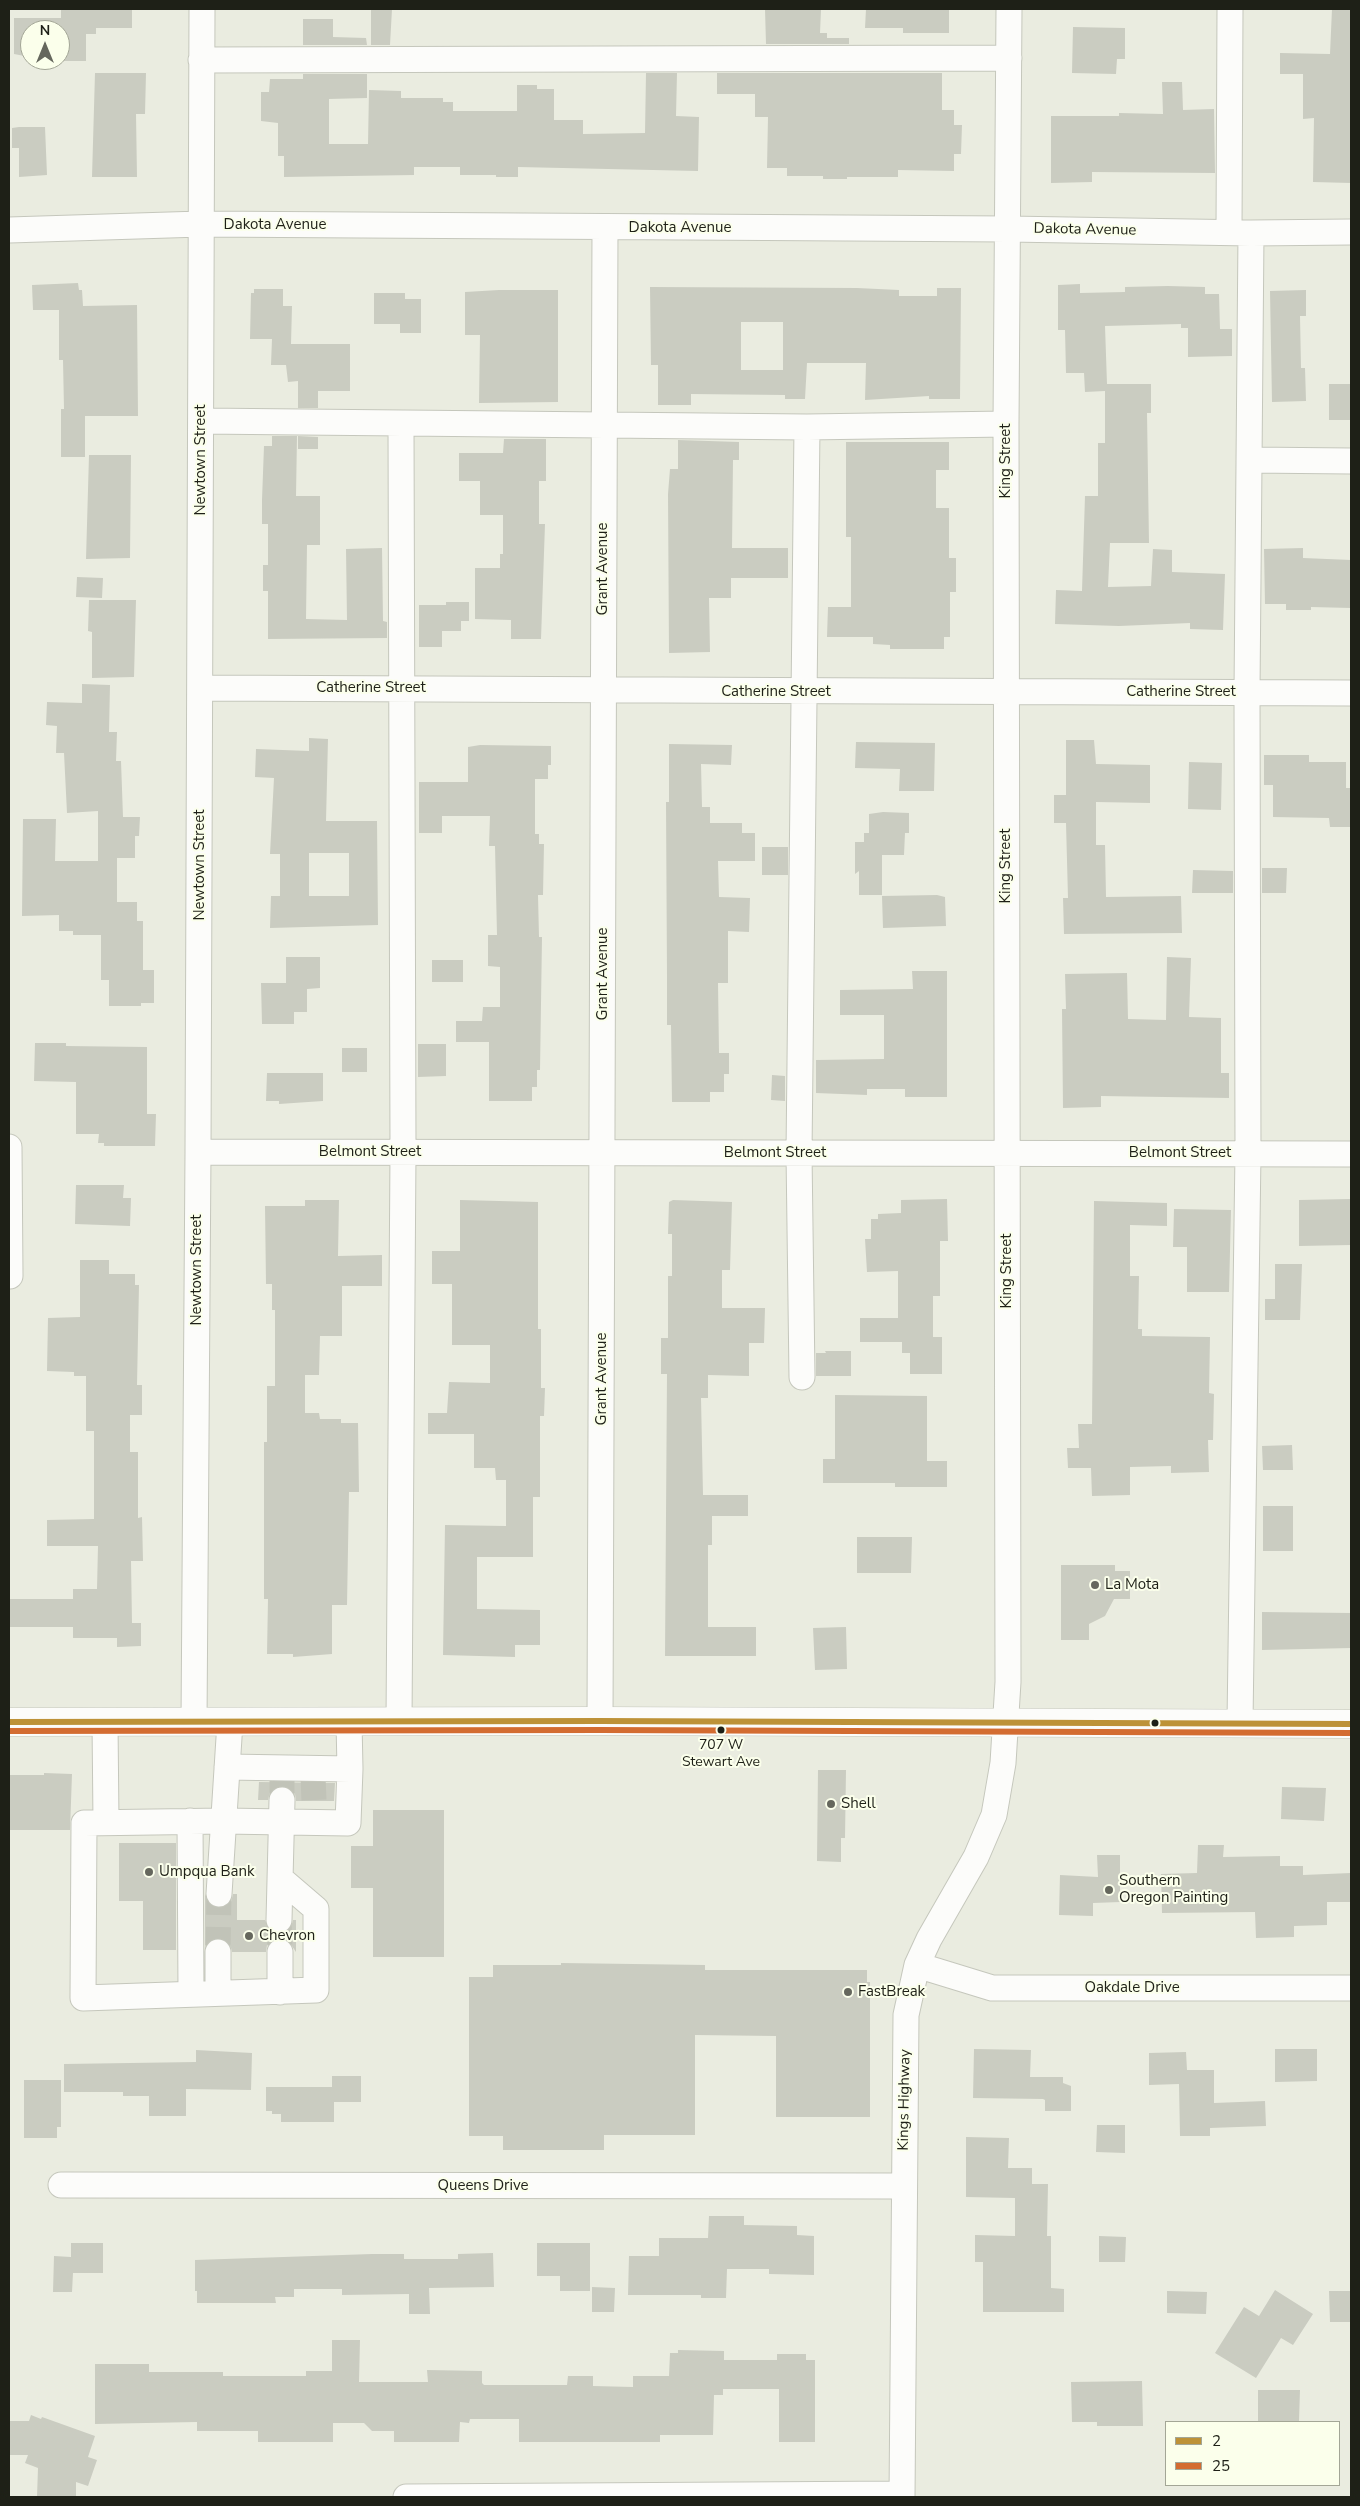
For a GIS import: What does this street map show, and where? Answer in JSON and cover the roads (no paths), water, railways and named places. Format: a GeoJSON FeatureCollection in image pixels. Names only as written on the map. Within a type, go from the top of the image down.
{"type":"FeatureCollection","features":[{"type":"Feature","properties":{"kind":"main road"},"geometry":{"type":"LineString","coordinates":[[9,1722],[600,1721],[1240,1722],[1351,1724]]}},
{"type":"Feature","properties":{"kind":"street","name":"Newtown Street"},"geometry":{"type":"LineString","coordinates":[[194,1722],[202,9]]}},
{"type":"Feature","properties":{"kind":"street","name":"King Street"},"geometry":{"type":"LineString","coordinates":[[1006,1723],[1006,424],[1009,9]]}},
{"type":"Feature","properties":{"kind":"street"},"geometry":{"type":"LineString","coordinates":[[1230,9],[1250,460],[1247,692],[1248,1153],[1240,1722]]}},
{"type":"Feature","properties":{"kind":"street"},"geometry":{"type":"LineString","coordinates":[[201,60],[1009,58]]}},
{"type":"Feature","properties":{"kind":"street","name":"Dakota Avenue"},"geometry":{"type":"LineString","coordinates":[[9,230],[201,224],[1351,232]]}},
{"type":"Feature","properties":{"kind":"street","name":"Grant Avenue"},"geometry":{"type":"LineString","coordinates":[[600,1721],[605,227]]}},
{"type":"Feature","properties":{"kind":"street"},"geometry":{"type":"LineString","coordinates":[[201,421],[807,427],[1006,424]]}},
{"type":"Feature","properties":{"kind":"street"},"geometry":{"type":"LineString","coordinates":[[399,1721],[403,1152],[402,424]]}},
{"type":"Feature","properties":{"kind":"street"},"geometry":{"type":"LineString","coordinates":[[802,1377],[800,1153],[802,692],[807,427]]}},
{"type":"Feature","properties":{"kind":"street"},"geometry":{"type":"LineString","coordinates":[[1250,460],[1351,461]]}},
{"type":"Feature","properties":{"kind":"street","name":"Catherine Street"},"geometry":{"type":"LineString","coordinates":[[200,688],[1351,693]]}},
{"type":"Feature","properties":{"kind":"street"},"geometry":{"type":"LineString","coordinates":[[9,1148],[10,1276]]}},
{"type":"Feature","properties":{"kind":"street","name":"Belmont Street"},"geometry":{"type":"LineString","coordinates":[[198,1152],[1351,1154]]}},
{"type":"Feature","properties":{"kind":"street"},"geometry":{"type":"LineString","coordinates":[[106,1722],[106,1822]]}},
{"type":"Feature","properties":{"kind":"street"},"geometry":{"type":"LineString","coordinates":[[219,1894],[230,1722]]}},
{"type":"Feature","properties":{"kind":"street"},"geometry":{"type":"LineString","coordinates":[[281,1879],[316,1908],[316,1990],[83,1998],[84,1823],[224,1821],[282,1811],[314,1812],[348,1823],[349,1722]]}},
{"type":"Feature","properties":{"kind":"street","name":"Kings Highway"},"geometry":{"type":"LineString","coordinates":[[902,2496],[906,2015],[917,1965],[929,1939],[976,1857],[994,1815],[1003,1763],[1006,1723]]}},
{"type":"Feature","properties":{"kind":"street"},"geometry":{"type":"LineString","coordinates":[[227,1767],[313,1772],[350,1769]]}},
{"type":"Feature","properties":{"kind":"street"},"geometry":{"type":"LineString","coordinates":[[279,1920],[282,1811]]}},
{"type":"Feature","properties":{"kind":"street"},"geometry":{"type":"LineString","coordinates":[[190,1821],[191,1993]]}},
{"type":"Feature","properties":{"kind":"street"},"geometry":{"type":"LineString","coordinates":[[218,1952],[218,1992]]}},
{"type":"Feature","properties":{"kind":"street"},"geometry":{"type":"LineString","coordinates":[[280,1952],[280,1992]]}},
{"type":"Feature","properties":{"kind":"street","name":"Oakdale Drive"},"geometry":{"type":"LineString","coordinates":[[917,1965],[992,1988],[1351,1988]]}},
{"type":"Feature","properties":{"kind":"street","name":"Queens Drive"},"geometry":{"type":"LineString","coordinates":[[61,2186],[904,2186]]}},
{"type":"Feature","properties":{"kind":"street"},"geometry":{"type":"LineString","coordinates":[[406,2497],[902,2496]]}},
{"type":"Feature","properties":{"kind":"tunnel"},"geometry":{"type":"LineString","coordinates":[[282,1775],[282,1800]]}},
{"type":"Feature","properties":{"kind":"tunnel"},"geometry":{"type":"LineString","coordinates":[[313,1775],[314,1801]]}},
{"type":"Feature","properties":{"kind":"tunnel"},"geometry":{"type":"LineString","coordinates":[[218,1952],[219,1894]]}},
{"type":"Feature","properties":{"kind":"tunnel"},"geometry":{"type":"LineString","coordinates":[[279,1920],[280,1952]]}},
{"type":"Feature","properties":{"kind":"place","name":"La Mota"},"geometry":{"type":"Point","coordinates":[1095,1585]}},
{"type":"Feature","properties":{"kind":"place","name":"707 W Stewart Ave"},"geometry":{"type":"Point","coordinates":[721,1730]}},
{"type":"Feature","properties":{"kind":"place","name":"Shell"},"geometry":{"type":"Point","coordinates":[831,1804]}},
{"type":"Feature","properties":{"kind":"place","name":"Umpqua Bank"},"geometry":{"type":"Point","coordinates":[149,1872]}},
{"type":"Feature","properties":{"kind":"place","name":"Southern Oregon Painting"},"geometry":{"type":"Point","coordinates":[1109,1890]}},
{"type":"Feature","properties":{"kind":"place","name":"Chevron"},"geometry":{"type":"Point","coordinates":[249,1936]}},
{"type":"Feature","properties":{"kind":"place","name":"FastBreak"},"geometry":{"type":"Point","coordinates":[848,1992]}}]}
